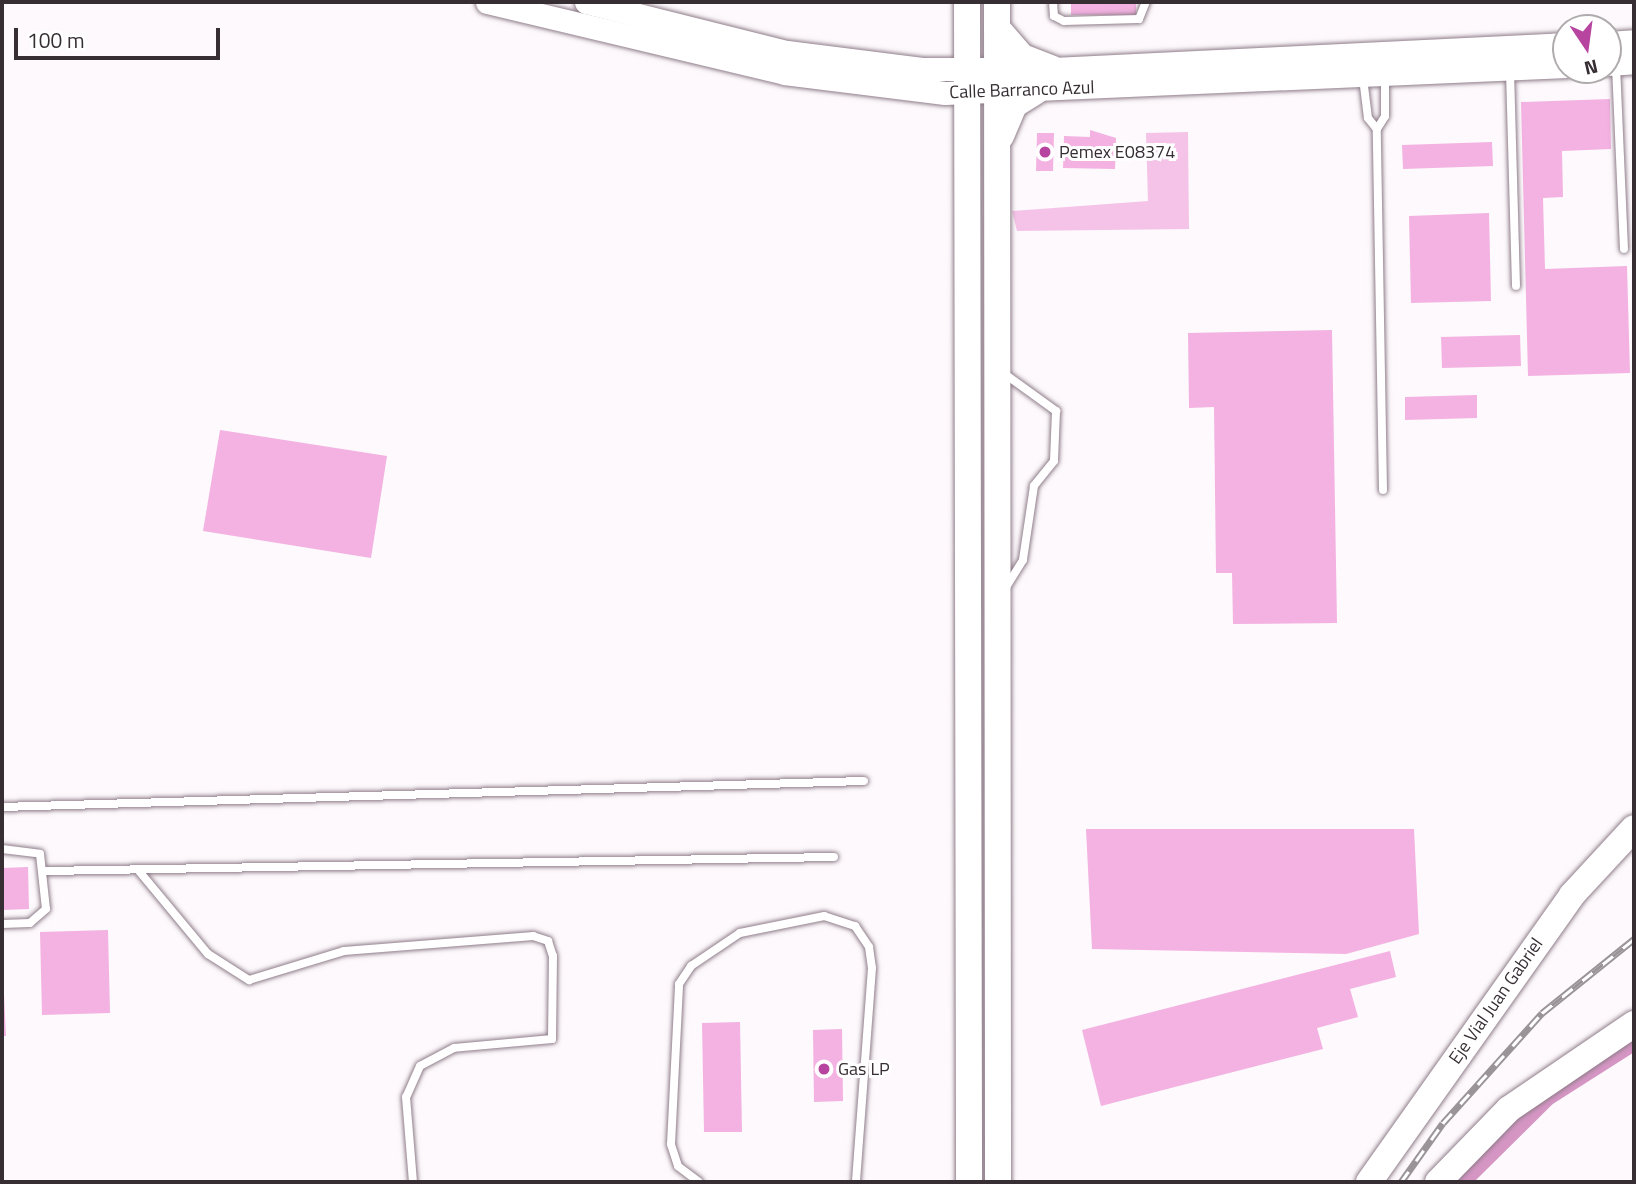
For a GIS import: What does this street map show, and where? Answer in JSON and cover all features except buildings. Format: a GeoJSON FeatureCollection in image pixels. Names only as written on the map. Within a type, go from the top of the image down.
{"type":"FeatureCollection","features":[{"type":"Feature","properties":{"kind":"main road","name":"Calle Barranco Azul"},"geometry":{"type":"LineString","coordinates":[[488,2],[784,73],[967,82],[997,81],[1053,69],[1174,63],[1370,68],[1552,66]]}},
{"type":"Feature","properties":{"kind":"main road","name":"Calle Barranco Azul"},"geometry":{"type":"LineString","coordinates":[[586,2],[822,58],[967,82]]}},
{"type":"Feature","properties":{"kind":"main road"},"geometry":{"type":"LineString","coordinates":[[967,2],[969,1182]]}},
{"type":"Feature","properties":{"kind":"main road"},"geometry":{"type":"LineString","coordinates":[[997,2],[998,1182]]}},
{"type":"Feature","properties":{"kind":"main road"},"geometry":{"type":"LineString","coordinates":[[996,28],[1022,57],[1053,69]]}},
{"type":"Feature","properties":{"kind":"main road","name":"Calle Barranco Azul"},"geometry":{"type":"LineString","coordinates":[[997,81],[1037,91],[1125,87],[1370,68],[1552,46]]}},
{"type":"Feature","properties":{"kind":"main road"},"geometry":{"type":"LineString","coordinates":[[1125,87],[1127,73],[1174,63]]}},
{"type":"Feature","properties":{"kind":"main road"},"geometry":{"type":"LineString","coordinates":[[996,158],[1010,112],[1037,91]]}},
{"type":"Feature","properties":{"kind":"main road","name":"Eje Vial Juan Gabriel"},"geometry":{"type":"LineString","coordinates":[[1369,1182],[1572,895],[1634,828]]}},
{"type":"Feature","properties":{"kind":"main road"},"geometry":{"type":"LineString","coordinates":[[1438,1182],[1509,1109],[1634,1024]]}},
{"type":"Feature","properties":{"kind":"main road"},"geometry":{"type":"LineString","coordinates":[[969,1072],[998,1071]]}},
{"type":"Feature","properties":{"kind":"lane"},"geometry":{"type":"LineString","coordinates":[[1052,2],[1054,16],[1064,21],[1139,19],[1146,2]]}},
{"type":"Feature","properties":{"kind":"lane"},"geometry":{"type":"LineString","coordinates":[[1370,68],[1368,118],[1377,129]]}},
{"type":"Feature","properties":{"kind":"lane"},"geometry":{"type":"LineString","coordinates":[[1370,68],[1385,116],[1377,129],[1383,490]]}},
{"type":"Feature","properties":{"kind":"lane"},"geometry":{"type":"LineString","coordinates":[[1510,68],[1516,286]]}},
{"type":"Feature","properties":{"kind":"lane"},"geometry":{"type":"LineString","coordinates":[[1620,84],[1623,249]]}},
{"type":"Feature","properties":{"kind":"lane"},"geometry":{"type":"LineString","coordinates":[[997,368],[1056,411],[1054,461],[1034,486],[1020,569],[999,595]]}},
{"type":"Feature","properties":{"kind":"lane"},"geometry":{"type":"LineString","coordinates":[[2,807],[864,781]]}},
{"type":"Feature","properties":{"kind":"lane"},"geometry":{"type":"LineString","coordinates":[[2,849],[33,850],[46,871],[43,915],[30,923],[2,924]]}},
{"type":"Feature","properties":{"kind":"lane"},"geometry":{"type":"LineString","coordinates":[[46,871],[834,857]]}},
{"type":"Feature","properties":{"kind":"lane"},"geometry":{"type":"LineString","coordinates":[[139,871],[208,954],[249,980],[354,950],[533,936],[548,941],[555,997],[552,1039],[536,1046],[454,1048],[420,1066],[407,1097],[412,1182]]}},
{"type":"Feature","properties":{"kind":"lane"},"geometry":{"type":"LineString","coordinates":[[699,1182],[678,1166],[671,1144],[679,984],[691,965],[740,933],[824,916],[855,926],[869,947],[872,968],[856,1182]]}},
{"type":"Feature","properties":{"kind":"shaded area"},"geometry":{"type":"Polygon","coordinates":[[[1188,132],[1189,229],[1017,231],[1012,211],[1148,201],[1146,133],[1188,132]]]}},
{"type":"Feature","properties":{"kind":"waterway"},"geometry":{"type":"LineString","coordinates":[[1464,1182],[1549,1098],[1634,1044]]}},
{"type":"Feature","properties":{"kind":"railway"},"geometry":{"type":"LineString","coordinates":[[1401,1182],[1443,1123],[1542,1013],[1634,939]]}},
{"type":"Feature","properties":{"kind":"place","name":"Pemex E08374"},"geometry":{"type":"Point","coordinates":[1045,152]}},
{"type":"Feature","properties":{"kind":"place","name":"Gas LP"},"geometry":{"type":"Point","coordinates":[824,1069]}}]}
